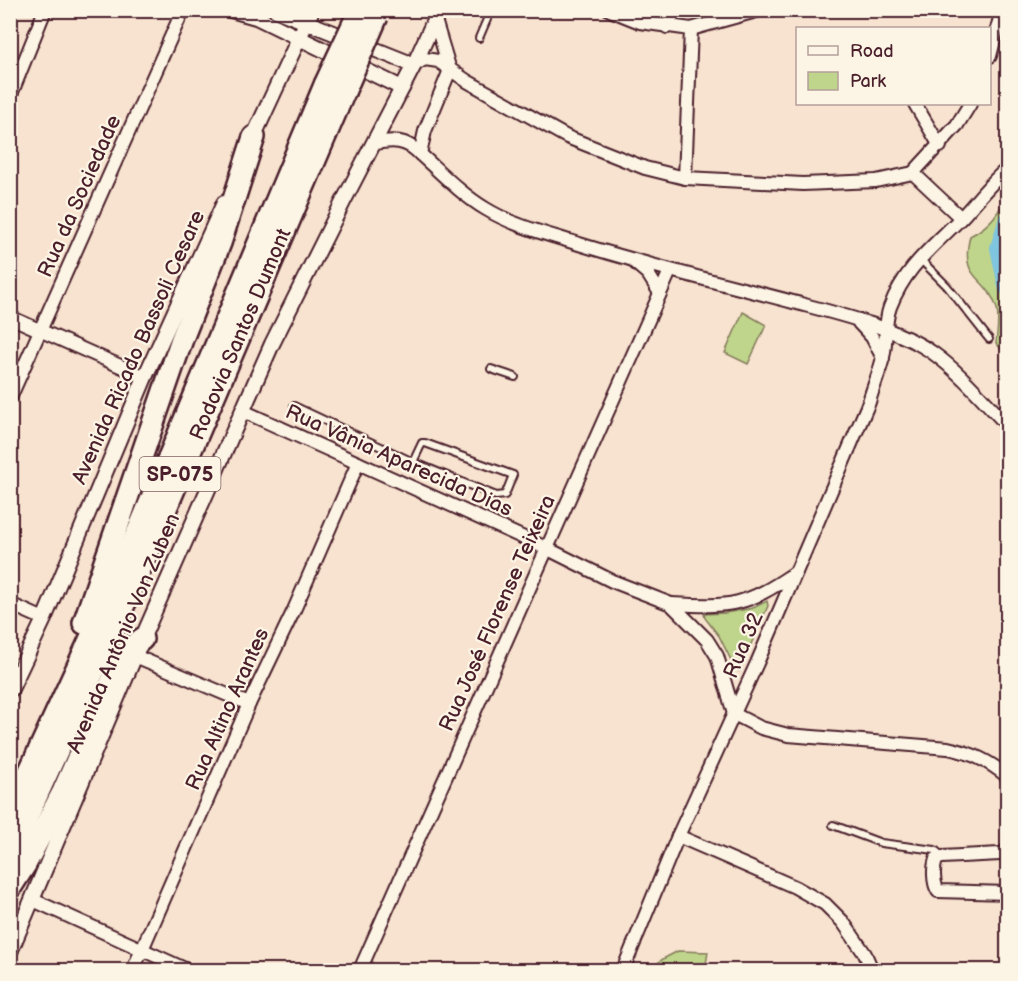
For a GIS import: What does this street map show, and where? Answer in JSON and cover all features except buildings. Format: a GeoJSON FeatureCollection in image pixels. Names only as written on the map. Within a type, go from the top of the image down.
{"type":"FeatureCollection","features":[{"type":"Feature","properties":{"kind":"highway","name":"Rodovia Santos Dumont"},"geometry":{"type":"LineString","coordinates":[[10,814],[119,577],[334,88],[372,12]]}},
{"type":"Feature","properties":{"kind":"highway","name":"Rodovia Santos Dumont"},"geometry":{"type":"LineString","coordinates":[[10,854],[136,578],[334,88]]}},
{"type":"Feature","properties":{"kind":"highway"},"geometry":{"type":"LineString","coordinates":[[68,686],[69,659],[81,633],[182,339],[220,243],[254,137]]}},
{"type":"Feature","properties":{"kind":"highway"},"geometry":{"type":"LineString","coordinates":[[10,888],[26,863],[63,792],[124,654],[138,647]]}},
{"type":"Feature","properties":{"kind":"street"},"geometry":{"type":"LineString","coordinates":[[10,97],[45,10]]}},
{"type":"Feature","properties":{"kind":"street","name":"Rua da Sociedade"},"geometry":{"type":"LineString","coordinates":[[10,399],[183,10]]}},
{"type":"Feature","properties":{"kind":"street"},"geometry":{"type":"LineString","coordinates":[[231,10],[256,17],[299,40],[402,88]]}},
{"type":"Feature","properties":{"kind":"street"},"geometry":{"type":"LineString","coordinates":[[276,10],[309,16],[414,65],[425,59],[432,59],[567,137],[645,168],[685,178],[803,184],[876,181],[913,173],[957,125],[969,105]]}},
{"type":"Feature","properties":{"kind":"street"},"geometry":{"type":"LineString","coordinates":[[610,10],[640,22],[691,29],[760,10]]}},
{"type":"Feature","properties":{"kind":"street"},"geometry":{"type":"LineString","coordinates":[[667,27],[675,10]]}},
{"type":"Feature","properties":{"kind":"street"},"geometry":{"type":"LineString","coordinates":[[991,52],[1002,10]]}},
{"type":"Feature","properties":{"kind":"street"},"geometry":{"type":"LineString","coordinates":[[420,154],[425,131],[450,70],[437,15]]}},
{"type":"Feature","properties":{"kind":"street","name":"Avenida Antônio Von Zuben"},"geometry":{"type":"LineString","coordinates":[[10,952],[138,647],[272,344],[414,65],[437,15]]}},
{"type":"Feature","properties":{"kind":"street","name":"Avenida Ricado Bassoli Cesare"},"geometry":{"type":"LineString","coordinates":[[10,691],[44,619],[145,377],[309,16]]}},
{"type":"Feature","properties":{"kind":"street"},"geometry":{"type":"LineString","coordinates":[[685,178],[691,29]]}},
{"type":"Feature","properties":{"kind":"street"},"geometry":{"type":"LineString","coordinates":[[916,105],[939,146]]}},
{"type":"Feature","properties":{"kind":"street"},"geometry":{"type":"LineString","coordinates":[[374,143],[390,140],[402,141],[411,145],[464,194],[512,223],[887,331],[933,353],[1008,426]]}},
{"type":"Feature","properties":{"kind":"street","name":"Rua 32"},"geometry":{"type":"LineString","coordinates":[[623,970],[678,836],[734,714],[869,402],[883,358],[887,331],[886,320],[890,307],[908,272],[919,258],[1006,170]]}},
{"type":"Feature","properties":{"kind":"street"},"geometry":{"type":"LineString","coordinates":[[913,173],[961,218]]}},
{"type":"Feature","properties":{"kind":"street"},"geometry":{"type":"LineString","coordinates":[[628,258],[648,274],[660,293]]}},
{"type":"Feature","properties":{"kind":"street","name":"Rua José Florense Teixeira"},"geometry":{"type":"LineString","coordinates":[[360,970],[670,270]]}},
{"type":"Feature","properties":{"kind":"street"},"geometry":{"type":"LineString","coordinates":[[10,317],[145,377]]}},
{"type":"Feature","properties":{"kind":"street"},"geometry":{"type":"LineString","coordinates":[[856,321],[872,337],[883,358]]}},
{"type":"Feature","properties":{"kind":"street","name":"Rua Vânia Aparecida Dias"},"geometry":{"type":"LineString","coordinates":[[243,411],[546,548],[612,581],[671,604],[726,606],[748,600],[767,591],[796,572]]}},
{"type":"Feature","properties":{"kind":"street","name":"Rua Altino Arantes"},"geometry":{"type":"LineString","coordinates":[[133,970],[249,704],[358,464]]}},
{"type":"Feature","properties":{"kind":"street"},"geometry":{"type":"LineString","coordinates":[[10,604],[44,619]]}},
{"type":"Feature","properties":{"kind":"street","name":"Rua Vânia Aparecida Dias"},"geometry":{"type":"LineString","coordinates":[[671,604],[707,640],[717,656],[734,714]]}},
{"type":"Feature","properties":{"kind":"street"},"geometry":{"type":"LineString","coordinates":[[138,647],[249,704]]}},
{"type":"Feature","properties":{"kind":"street"},"geometry":{"type":"LineString","coordinates":[[734,714],[761,728],[788,735],[948,747],[990,762],[1008,777]]}},
{"type":"Feature","properties":{"kind":"street"},"geometry":{"type":"LineString","coordinates":[[678,836],[795,887],[825,904],[843,922],[865,954],[872,970]]}},
{"type":"Feature","properties":{"kind":"street"},"geometry":{"type":"LineString","coordinates":[[1008,848],[1005,853],[1000,854],[942,857],[934,862],[934,879],[938,891],[1008,893]]}},
{"type":"Feature","properties":{"kind":"street"},"geometry":{"type":"LineString","coordinates":[[33,900],[187,970]]}},
{"type":"Feature","properties":{"kind":"lane"},"geometry":{"type":"LineString","coordinates":[[479,38],[491,10]]}},
{"type":"Feature","properties":{"kind":"lane"},"geometry":{"type":"LineString","coordinates":[[919,258],[947,286],[989,339]]}},
{"type":"Feature","properties":{"kind":"lane"},"geometry":{"type":"LineString","coordinates":[[491,369],[515,377]]}},
{"type":"Feature","properties":{"kind":"lane"},"geometry":{"type":"LineString","coordinates":[[294,406],[413,462],[501,496],[505,495],[513,475],[425,443],[422,444],[413,462]]}},
{"type":"Feature","properties":{"kind":"lane"},"geometry":{"type":"LineString","coordinates":[[833,825],[881,843],[935,850],[942,857]]}},
{"type":"Feature","properties":{"kind":"green space"},"geometry":{"type":"Polygon","coordinates":[[[1007,190],[1008,356],[996,343],[998,319],[996,306],[986,288],[970,269],[968,261],[970,236],[984,228],[994,217],[1002,205],[1007,190]]]}},
{"type":"Feature","properties":{"kind":"green space"},"geometry":{"type":"Polygon","coordinates":[[[743,312],[766,325],[748,364],[725,353],[743,312]]]}},
{"type":"Feature","properties":{"kind":"green space"},"geometry":{"type":"Polygon","coordinates":[[[767,601],[768,606],[739,671],[704,614],[753,608],[767,601]]]}},
{"type":"Feature","properties":{"kind":"green space"},"geometry":{"type":"Polygon","coordinates":[[[678,951],[708,952],[705,970],[649,970],[663,959],[678,951]]]}},
{"type":"Feature","properties":{"kind":"waterway"},"geometry":{"type":"LineString","coordinates":[[1008,222],[1000,248],[1008,286]]}}]}
